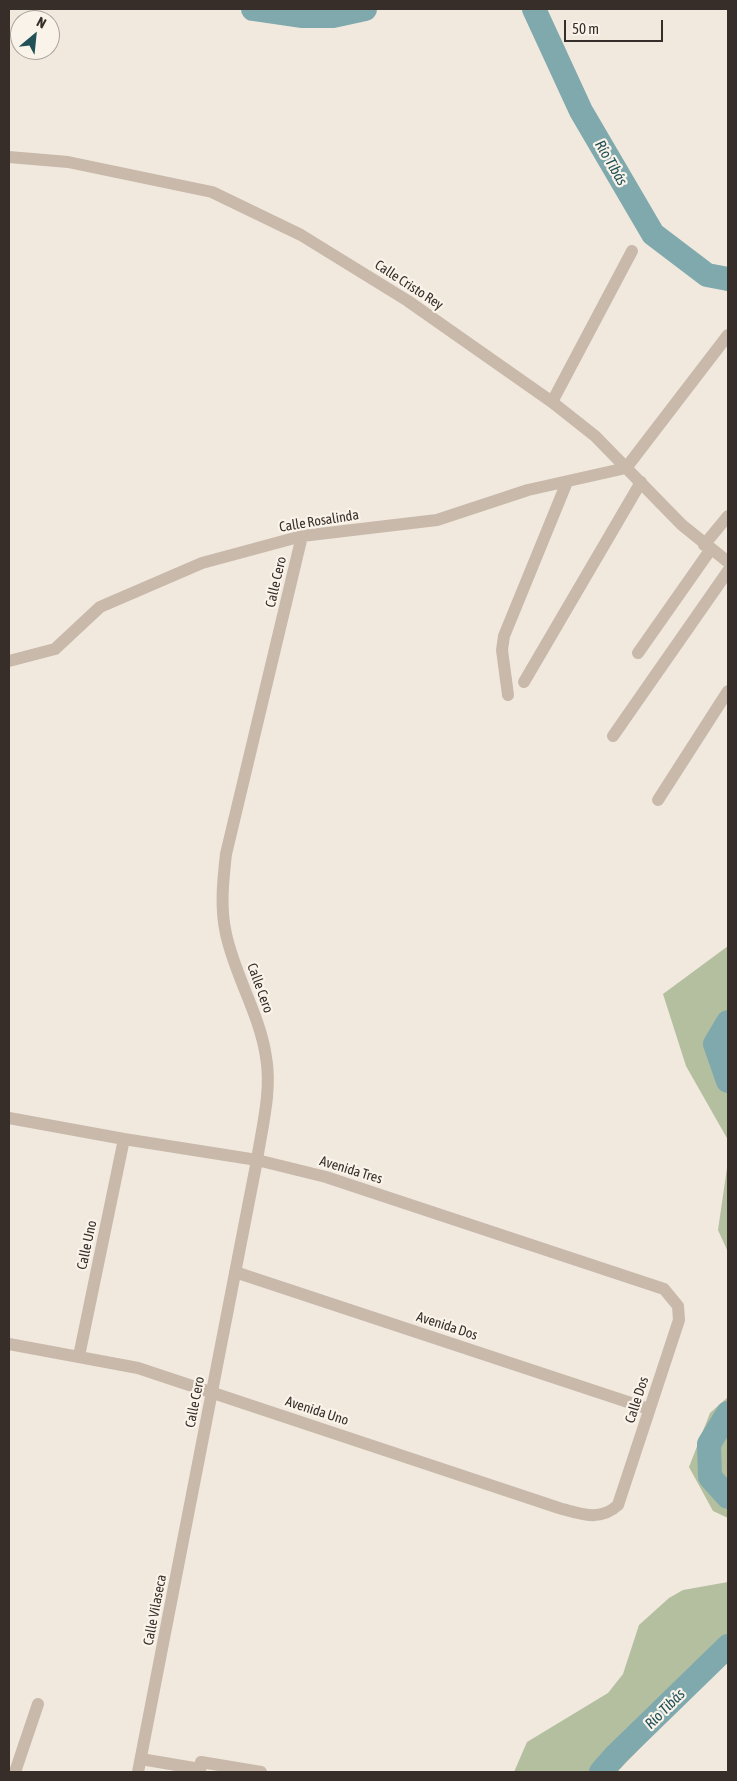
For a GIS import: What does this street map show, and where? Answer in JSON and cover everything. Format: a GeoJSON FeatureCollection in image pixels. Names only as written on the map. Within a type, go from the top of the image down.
{"type":"FeatureCollection","features":[{"type":"Feature","properties":{"kind":"street","name":"Calle Cristo Rey"},"geometry":{"type":"LineString","coordinates":[[9,157],[68,162],[212,192],[301,234],[408,300],[552,402],[595,436],[682,525],[728,562]]}},
{"type":"Feature","properties":{"kind":"street"},"geometry":{"type":"LineString","coordinates":[[552,402],[632,251]]}},
{"type":"Feature","properties":{"kind":"street"},"geometry":{"type":"LineString","coordinates":[[626,468],[728,335]]}},
{"type":"Feature","properties":{"kind":"street","name":"Calle Rosalinda"},"geometry":{"type":"LineString","coordinates":[[9,661],[54,649],[100,607],[124,595],[202,563],[302,536],[437,520],[528,490],[626,468]]}},
{"type":"Feature","properties":{"kind":"street"},"geometry":{"type":"LineString","coordinates":[[508,695],[502,650],[504,636],[567,482]]}},
{"type":"Feature","properties":{"kind":"street"},"geometry":{"type":"LineString","coordinates":[[524,682],[641,482]]}},
{"type":"Feature","properties":{"kind":"street"},"geometry":{"type":"LineString","coordinates":[[638,653],[728,516]]}},
{"type":"Feature","properties":{"kind":"street","name":"Calle Cero"},"geometry":{"type":"LineString","coordinates":[[200,1454],[257,1160],[269,1082],[266,1057],[226,934],[221,894],[226,854],[302,536]]}},
{"type":"Feature","properties":{"kind":"street"},"geometry":{"type":"LineString","coordinates":[[613,736],[728,571]]}},
{"type":"Feature","properties":{"kind":"street"},"geometry":{"type":"LineString","coordinates":[[658,800],[728,691]]}},
{"type":"Feature","properties":{"kind":"street","name":"Avenida Tres"},"geometry":{"type":"LineString","coordinates":[[9,1118],[124,1139],[257,1160],[326,1177],[664,1289],[671,1296]]}},
{"type":"Feature","properties":{"kind":"street","name":"Calle Uno"},"geometry":{"type":"LineString","coordinates":[[79,1356],[124,1139]]}},
{"type":"Feature","properties":{"kind":"street","name":"Avenida Dos"},"geometry":{"type":"LineString","coordinates":[[235,1272],[649,1409]]}},
{"type":"Feature","properties":{"kind":"street","name":"Calle Dos"},"geometry":{"type":"LineString","coordinates":[[611,1512],[618,1505],[679,1320],[678,1306],[671,1296]]}},
{"type":"Feature","properties":{"kind":"street","name":"Avenida Uno"},"geometry":{"type":"LineString","coordinates":[[9,1344],[138,1368],[559,1508],[598,1517],[611,1512]]}},
{"type":"Feature","properties":{"kind":"street","name":"Calle Vilaseca"},"geometry":{"type":"LineString","coordinates":[[138,1772],[200,1454]]}},
{"type":"Feature","properties":{"kind":"street"},"geometry":{"type":"LineString","coordinates":[[15,1772],[38,1704]]}},
{"type":"Feature","properties":{"kind":"street"},"geometry":{"type":"LineString","coordinates":[[141,1759],[200,1771],[201,1762],[261,1772]]}},
{"type":"Feature","properties":{"kind":"green space"},"geometry":{"type":"Polygon","coordinates":[[[728,946],[728,1140],[686,1066],[663,994],[728,946]]]}},
{"type":"Feature","properties":{"kind":"green space"},"geometry":{"type":"Polygon","coordinates":[[[728,1161],[728,1252],[718,1230],[728,1161]]]}},
{"type":"Feature","properties":{"kind":"green space"},"geometry":{"type":"Polygon","coordinates":[[[728,1397],[728,1518],[713,1511],[689,1467],[710,1413],[728,1397]]]}},
{"type":"Feature","properties":{"kind":"green space"},"geometry":{"type":"Polygon","coordinates":[[[728,1582],[728,1657],[617,1772],[514,1772],[527,1742],[608,1693],[623,1674],[639,1625],[669,1598],[683,1590],[728,1582]]]}},
{"type":"Feature","properties":{"kind":"waterway","name":"Río Tibás"},"geometry":{"type":"LineString","coordinates":[[253,9],[301,16],[333,16],[365,9]]}},
{"type":"Feature","properties":{"kind":"waterway","name":"Río Tibás"},"geometry":{"type":"LineString","coordinates":[[534,9],[581,111],[653,234],[707,275],[728,279]]}},
{"type":"Feature","properties":{"kind":"waterway","name":"Río Tibás"},"geometry":{"type":"LineString","coordinates":[[728,1022],[715,1044],[728,1081]]}},
{"type":"Feature","properties":{"kind":"waterway","name":"Río Tibás"},"geometry":{"type":"LineString","coordinates":[[728,1413],[709,1444],[710,1477],[728,1497]]}},
{"type":"Feature","properties":{"kind":"waterway","name":"Río Tibás"},"geometry":{"type":"LineString","coordinates":[[601,1772],[616,1755],[728,1646]]}}]}
